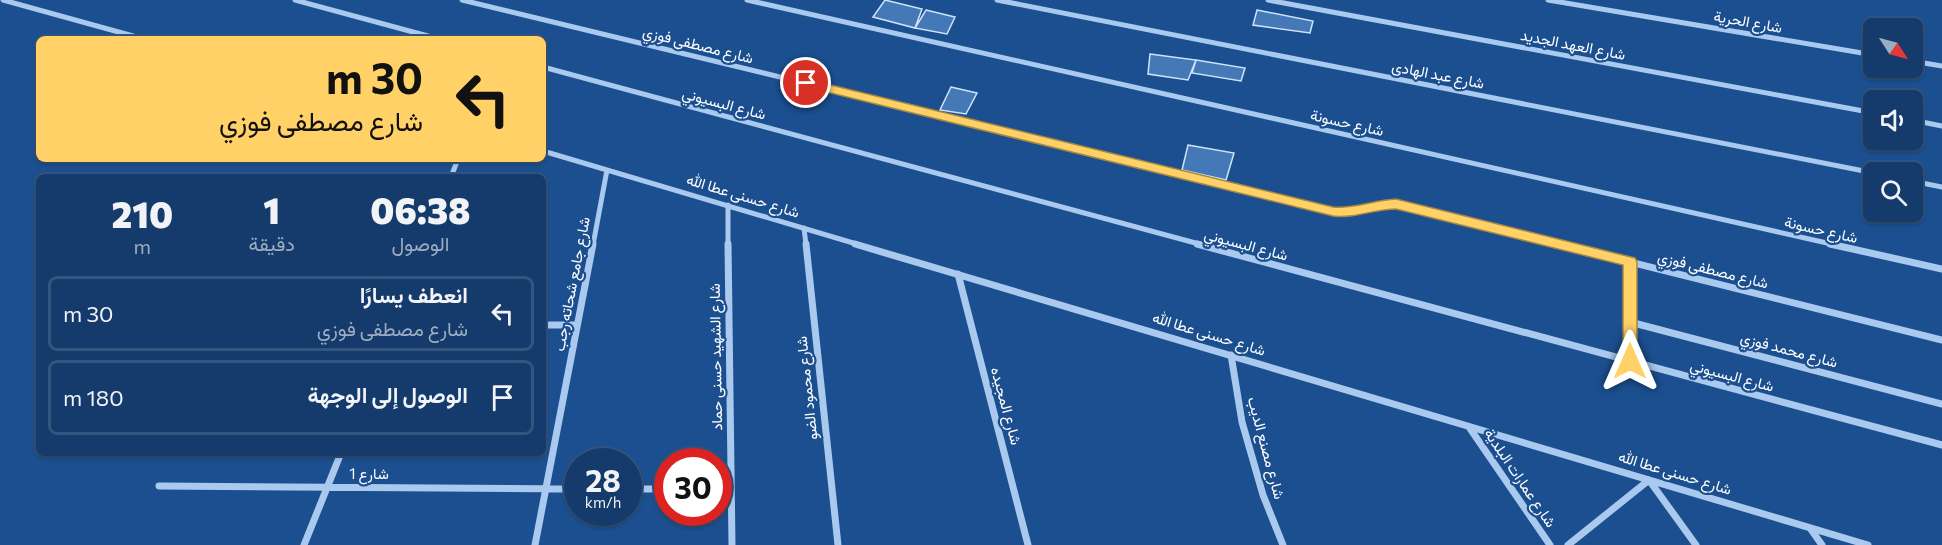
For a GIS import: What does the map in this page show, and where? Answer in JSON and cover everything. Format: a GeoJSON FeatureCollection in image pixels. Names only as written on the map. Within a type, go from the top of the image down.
{"type":"FeatureCollection","features":[{"type":"Feature","properties":{"kind":"street"},"geometry":{"type":"LineString","coordinates":[[3,0],[133,36]]}},
{"type":"Feature","properties":{"kind":"street"},"geometry":{"type":"LineString","coordinates":[[295,0],[428,36]]}},
{"type":"Feature","properties":{"kind":"street","name":"شارع مصطفى فوزي"},"geometry":{"type":"LineString","coordinates":[[462,0],[1333,212],[1346,213],[1382,204],[1396,204],[1942,340]]}},
{"type":"Feature","properties":{"kind":"street","name":"شارع حسونة"},"geometry":{"type":"LineString","coordinates":[[747,0],[1942,269]]}},
{"type":"Feature","properties":{"kind":"street","name":"شارع عبد الهادى"},"geometry":{"type":"LineString","coordinates":[[997,0],[1863,171]]}},
{"type":"Feature","properties":{"kind":"street","name":"شارع العهد الجديد"},"geometry":{"type":"LineString","coordinates":[[1268,0],[1863,111]]}},
{"type":"Feature","properties":{"kind":"street","name":"شارع الحرية"},"geometry":{"type":"LineString","coordinates":[[1548,0],[1863,53]]}},
{"type":"Feature","properties":{"kind":"street"},"geometry":{"type":"LineString","coordinates":[[1923,63],[1942,66]]}},
{"type":"Feature","properties":{"kind":"street","name":"شارع البسيوني"},"geometry":{"type":"LineString","coordinates":[[546,68],[1942,445]]}},
{"type":"Feature","properties":{"kind":"street"},"geometry":{"type":"LineString","coordinates":[[1923,122],[1942,126]]}},
{"type":"Feature","properties":{"kind":"street","name":"شارع حسنى عطا الله"},"geometry":{"type":"LineString","coordinates":[[546,151],[1868,545]]}},
{"type":"Feature","properties":{"kind":"street","name":"شارع جامع شحاته رجب"},"geometry":{"type":"LineString","coordinates":[[535,545],[607,170]]}},
{"type":"Feature","properties":{"kind":"street"},"geometry":{"type":"LineString","coordinates":[[1923,183],[1942,186]]}},
{"type":"Feature","properties":{"kind":"street","name":"شارع الشهيد حسنى حماد"},"geometry":{"type":"LineString","coordinates":[[728,206],[731,448]]}},
{"type":"Feature","properties":{"kind":"street","name":"شارع محمود الضو"},"geometry":{"type":"LineString","coordinates":[[804,228],[838,545]]}},
{"type":"Feature","properties":{"kind":"street"},"geometry":{"type":"LineString","coordinates":[[1630,262],[1630,361]]}},
{"type":"Feature","properties":{"kind":"street","name":"شارع المجيده"},"geometry":{"type":"LineString","coordinates":[[958,274],[1028,545]]}},
{"type":"Feature","properties":{"kind":"street","name":"شارع محمد فوزي"},"geometry":{"type":"LineString","coordinates":[[1630,322],[1942,404]]}},
{"type":"Feature","properties":{"kind":"street"},"geometry":{"type":"LineString","coordinates":[[546,325],[577,325]]}},
{"type":"Feature","properties":{"kind":"street","name":"شارع مصنع الديب"},"geometry":{"type":"LineString","coordinates":[[1231,355],[1242,422],[1263,495],[1283,545]]}},
{"type":"Feature","properties":{"kind":"street","name":"شارع عمارات البلدية"},"geometry":{"type":"LineString","coordinates":[[1469,426],[1550,545]]}},
{"type":"Feature","properties":{"kind":"street"},"geometry":{"type":"LineString","coordinates":[[304,545],[340,456]]}},
{"type":"Feature","properties":{"kind":"street"},"geometry":{"type":"LineString","coordinates":[[1568,545],[1649,480],[1696,545]]}},
{"type":"Feature","properties":{"kind":"street","name":"شارع 1"},"geometry":{"type":"LineString","coordinates":[[159,486],[564,489]]}},
{"type":"Feature","properties":{"kind":"street","name":"شارع الشهيد حسنى حماد"},"geometry":{"type":"LineString","coordinates":[[732,526],[732,545]]}},
{"type":"Feature","properties":{"kind":"street"},"geometry":{"type":"LineString","coordinates":[[1809,528],[1822,545]]}},
{"type":"Feature","properties":{"kind":"building"},"geometry":{"type":"Polygon","coordinates":[[[885,0],[922,9],[915,28],[873,17],[885,0]]]}},
{"type":"Feature","properties":{"kind":"building"},"geometry":{"type":"Polygon","coordinates":[[[926,10],[955,17],[947,34],[915,28],[926,10]]]}},
{"type":"Feature","properties":{"kind":"building"},"geometry":{"type":"Polygon","coordinates":[[[1257,10],[1313,21],[1310,33],[1253,25],[1257,10]]]}},
{"type":"Feature","properties":{"kind":"building"},"geometry":{"type":"Polygon","coordinates":[[[1150,54],[1196,60],[1188,80],[1148,74],[1150,54]]]}},
{"type":"Feature","properties":{"kind":"building"},"geometry":{"type":"Polygon","coordinates":[[[1196,60],[1245,68],[1241,81],[1192,73],[1196,60]]]}},
{"type":"Feature","properties":{"kind":"building"},"geometry":{"type":"Polygon","coordinates":[[[951,87],[977,93],[966,114],[940,110],[951,87]]]}},
{"type":"Feature","properties":{"kind":"building"},"geometry":{"type":"Polygon","coordinates":[[[1188,145],[1234,153],[1226,180],[1182,170],[1188,145]]]}},
{"type":"Feature","properties":{"kind":"route"},"geometry":{"type":"LineString","coordinates":[[806,83],[1333,212],[1346,213],[1382,204],[1396,204],[1630,262],[1630,361]]}}]}
